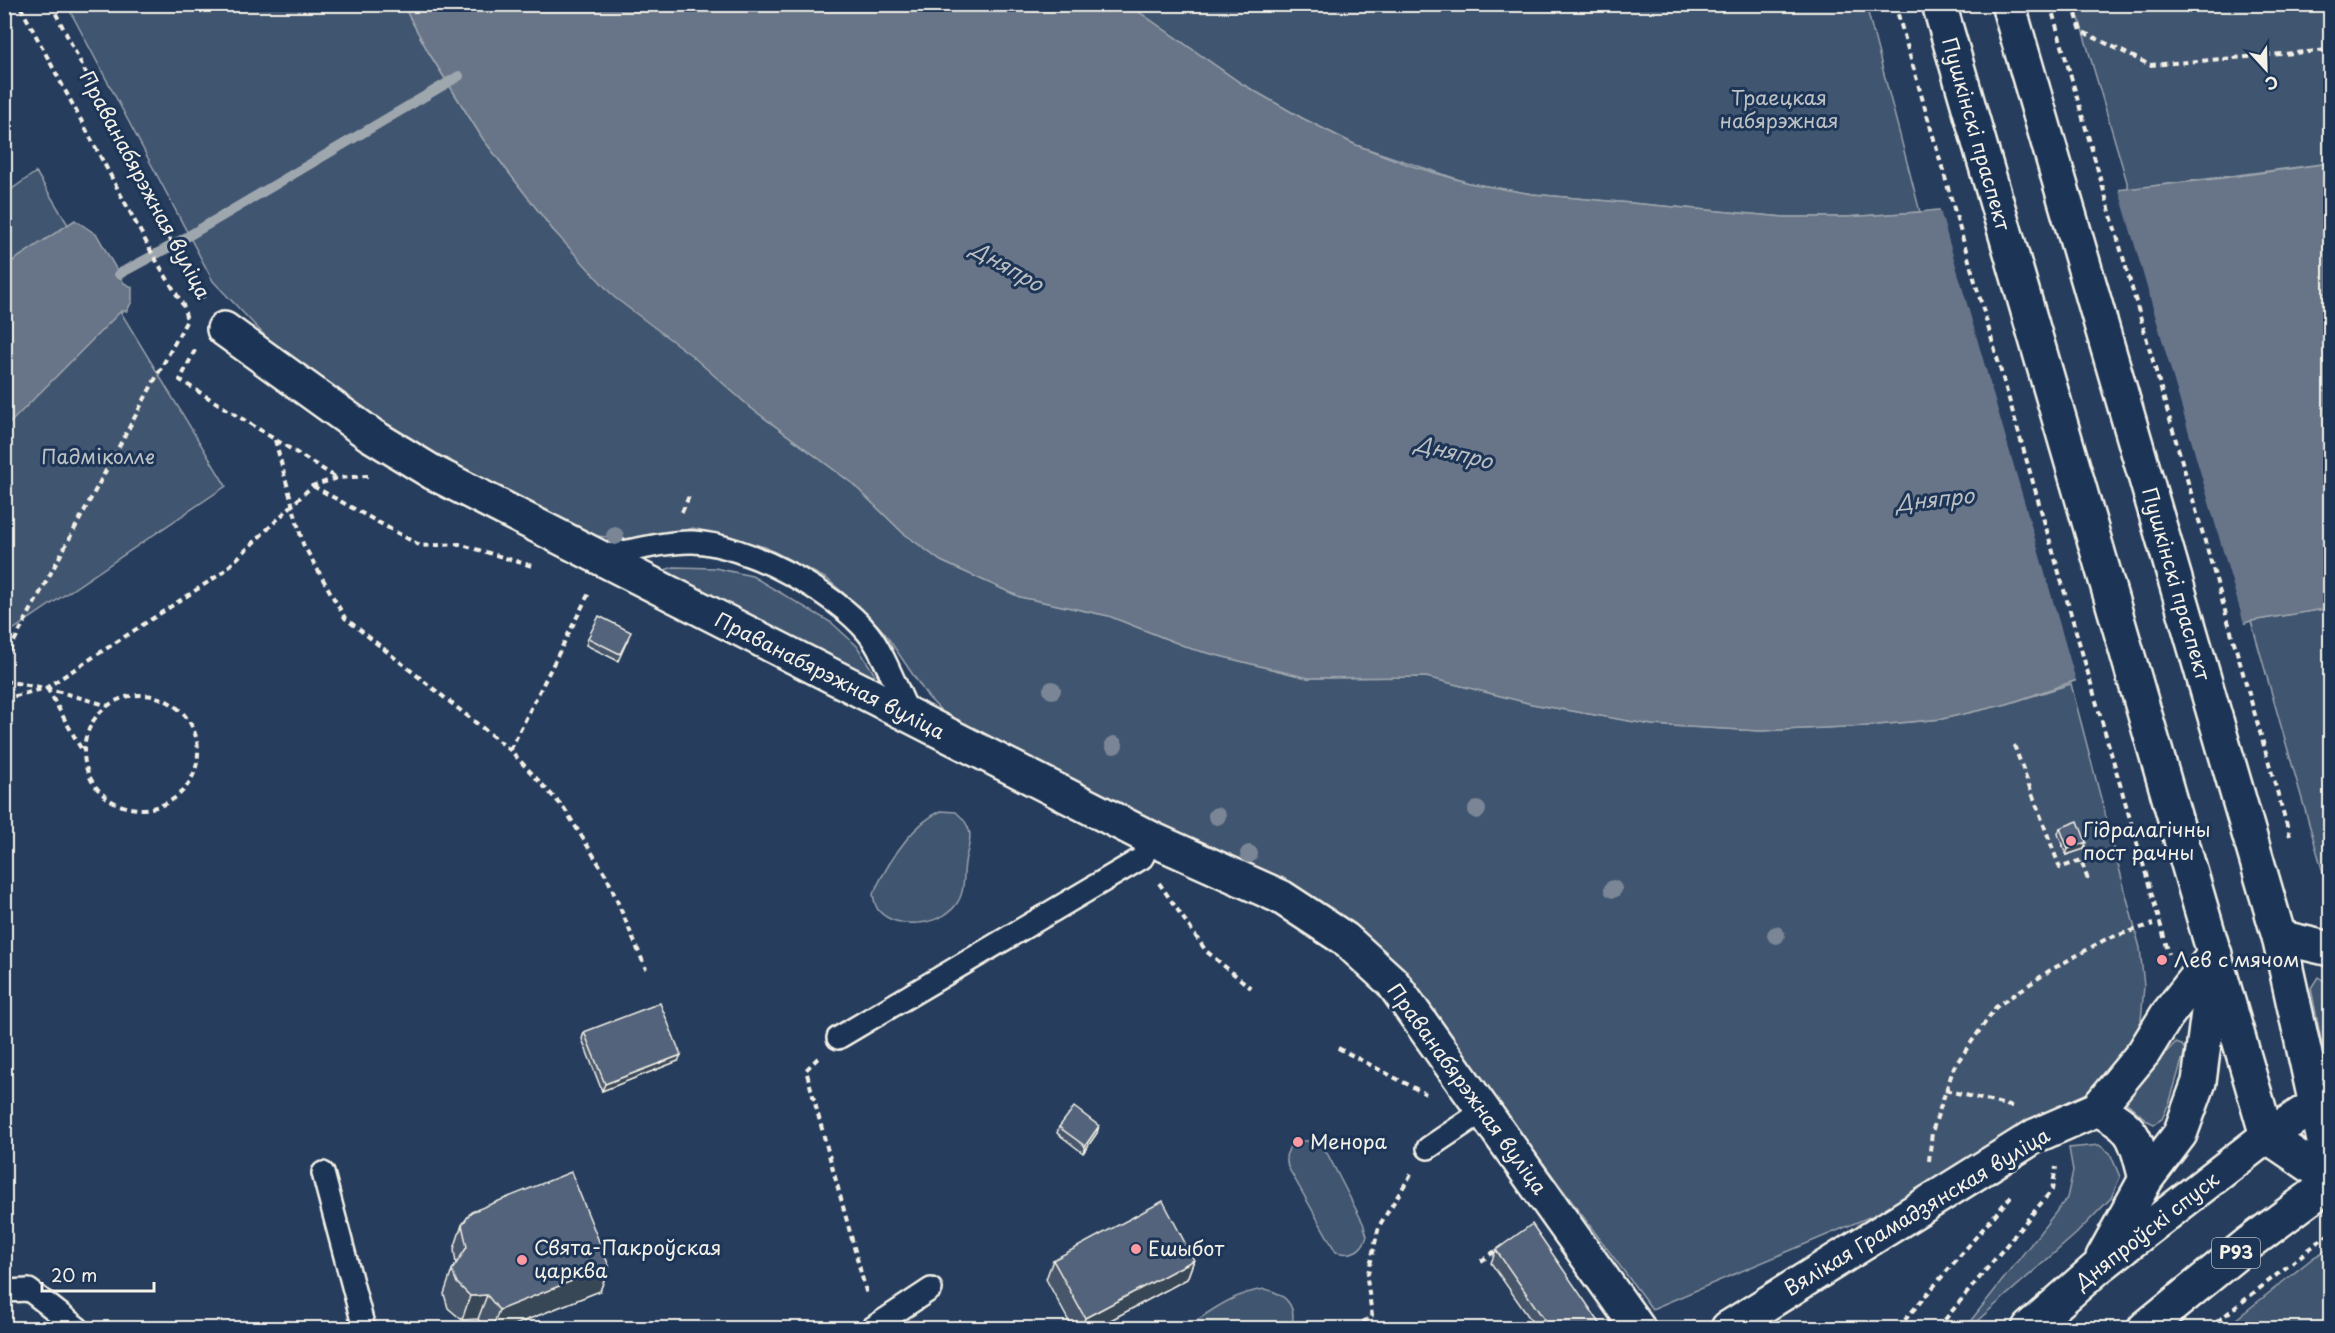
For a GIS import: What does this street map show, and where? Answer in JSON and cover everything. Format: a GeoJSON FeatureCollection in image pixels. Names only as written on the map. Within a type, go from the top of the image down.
{"type":"FeatureCollection","features":[{"type":"Feature","properties":{"kind":"main road","name":"Пушкінскі праспект"},"geometry":{"type":"LineString","coordinates":[[1939,4],[2267,1136]]}},
{"type":"Feature","properties":{"kind":"main road","name":"Пушкінскі праспект"},"geometry":{"type":"LineString","coordinates":[[2008,4],[2324,1099],[2331,1168]]}},
{"type":"Feature","properties":{"kind":"main road","name":"Праванабярэжная вуліца"},"geometry":{"type":"LineString","coordinates":[[219,322],[371,435],[432,472],[910,718],[1147,849],[1281,897],[1345,939],[1392,982],[1638,1329]]}},
{"type":"Feature","properties":{"kind":"main road"},"geometry":{"type":"LineString","coordinates":[[2279,937],[2331,949]]}},
{"type":"Feature","properties":{"kind":"main road","name":"Пушкінскі праспект"},"geometry":{"type":"LineString","coordinates":[[2096,1269],[2146,1179],[2180,1134],[2199,1082],[2208,1028],[2215,954]]}},
{"type":"Feature","properties":{"kind":"main road","name":"Вялікая Грамадзянская вуліца"},"geometry":{"type":"LineString","coordinates":[[1728,1329],[2036,1136],[2097,1109],[2144,1052],[2168,1015],[2215,954]]}},
{"type":"Feature","properties":{"kind":"main road","name":"Дняпроўскі спуск"},"geometry":{"type":"LineString","coordinates":[[2029,1329],[2096,1269],[2267,1136],[2324,1099]]}},
{"type":"Feature","properties":{"kind":"main road"},"geometry":{"type":"LineString","coordinates":[[2097,1109],[2117,1119],[2135,1136],[2146,1179]]}},
{"type":"Feature","properties":{"kind":"main road"},"geometry":{"type":"LineString","coordinates":[[2267,1136],[2331,1181]]}},
{"type":"Feature","properties":{"kind":"main road","name":"Р93"},"geometry":{"type":"LineString","coordinates":[[2145,1329],[2248,1244],[2331,1181]]}},
{"type":"Feature","properties":{"kind":"lane"},"geometry":{"type":"LineString","coordinates":[[606,562],[691,542],[721,544],[758,558],[818,591],[850,614],[870,634],[910,718]]}},
{"type":"Feature","properties":{"kind":"lane"},"geometry":{"type":"LineString","coordinates":[[838,1038],[1147,849]]}},
{"type":"Feature","properties":{"kind":"lane"},"geometry":{"type":"LineString","coordinates":[[1428,1148],[1474,1100]]}},
{"type":"Feature","properties":{"kind":"lane"},"geometry":{"type":"LineString","coordinates":[[323,1173],[364,1329]]}},
{"type":"Feature","properties":{"kind":"lane"},"geometry":{"type":"LineString","coordinates":[[874,1327],[931,1289]]}},
{"type":"Feature","properties":{"kind":"lane"},"geometry":{"type":"LineString","coordinates":[[4,1291],[29,1290],[78,1329]]}},
{"type":"Feature","properties":{"kind":"path"},"geometry":{"type":"LineString","coordinates":[[4,660],[187,320],[183,305],[153,255],[19,4]]}},
{"type":"Feature","properties":{"kind":"path","name":"Праванабярэжная вуліца"},"geometry":{"type":"LineString","coordinates":[[51,4],[173,245],[219,322]]}},
{"type":"Feature","properties":{"kind":"path"},"geometry":{"type":"LineString","coordinates":[[1895,4],[2169,956]]}},
{"type":"Feature","properties":{"kind":"path"},"geometry":{"type":"LineString","coordinates":[[2050,4],[2293,845]]}},
{"type":"Feature","properties":{"kind":"path"},"geometry":{"type":"LineString","coordinates":[[2073,4],[2080,32],[2150,65],[2331,50]]}},
{"type":"Feature","properties":{"kind":"path"},"geometry":{"type":"LineString","coordinates":[[219,322],[180,380],[337,478]]}},
{"type":"Feature","properties":{"kind":"path"},"geometry":{"type":"LineString","coordinates":[[275,440],[303,544],[345,618],[510,750],[564,808],[607,877],[646,969]]}},
{"type":"Feature","properties":{"kind":"path"},"geometry":{"type":"LineString","coordinates":[[4,699],[46,688],[222,573],[294,506],[312,486],[337,478],[373,476]]}},
{"type":"Feature","properties":{"kind":"path"},"geometry":{"type":"LineString","coordinates":[[312,486],[421,546],[459,544],[537,568]]}},
{"type":"Feature","properties":{"kind":"path"},"geometry":{"type":"LineString","coordinates":[[510,750],[606,562]]}},
{"type":"Feature","properties":{"kind":"path"},"geometry":{"type":"LineString","coordinates":[[4,681],[46,688],[109,706]]}},
{"type":"Feature","properties":{"kind":"path"},"geometry":{"type":"LineString","coordinates":[[46,688],[84,753]]}},
{"type":"Feature","properties":{"kind":"path"},"geometry":{"type":"LineString","coordinates":[[142,695],[159,698],[175,707],[188,720],[195,735],[198,753],[195,770],[186,786],[174,798],[158,807],[141,809],[123,807],[108,799],[95,787],[87,771],[84,753],[87,735],[95,718],[109,706],[125,698],[142,695]]}},
{"type":"Feature","properties":{"kind":"path"},"geometry":{"type":"LineString","coordinates":[[2014,745],[2060,868],[2081,860],[2089,883]]}},
{"type":"Feature","properties":{"kind":"path"},"geometry":{"type":"LineString","coordinates":[[1147,849],[1206,951],[1251,988]]}},
{"type":"Feature","properties":{"kind":"path"},"geometry":{"type":"LineString","coordinates":[[1929,1166],[1932,1132],[1954,1067],[1996,1007],[2049,971],[2106,939],[2153,924]]}},
{"type":"Feature","properties":{"kind":"path"},"geometry":{"type":"LineString","coordinates":[[838,1038],[806,1070],[874,1327]]}},
{"type":"Feature","properties":{"kind":"path"},"geometry":{"type":"LineString","coordinates":[[1338,1048],[1442,1103],[1474,1100]]}},
{"type":"Feature","properties":{"kind":"path"},"geometry":{"type":"LineString","coordinates":[[1945,1090],[2018,1109]]}},
{"type":"Feature","properties":{"kind":"path"},"geometry":{"type":"LineString","coordinates":[[1354,1329],[1372,1316],[1367,1278],[1379,1226],[1428,1148]]}},
{"type":"Feature","properties":{"kind":"path"},"geometry":{"type":"LineString","coordinates":[[1898,1329],[2018,1188]]}},
{"type":"Feature","properties":{"kind":"path"},"geometry":{"type":"LineString","coordinates":[[2209,1329],[2331,1233]]}},
{"type":"Feature","properties":{"kind":"path"},"geometry":{"type":"LineString","coordinates":[[1481,1261],[1506,1243]]}},
{"type":"Feature","properties":{"kind":"green space"},"geometry":{"type":"Polygon","coordinates":[[[67,5],[403,5],[429,53],[483,139],[553,230],[751,408],[853,484],[902,532],[941,561],[1020,597],[1109,616],[1192,649],[1307,678],[1427,677],[1532,704],[1652,725],[1761,731],[1866,726],[1942,719],[2007,704],[2071,684],[2140,948],[2144,986],[2141,1021],[2129,1054],[2087,1101],[1926,1193],[1652,1309],[1412,987],[1356,926],[1286,884],[951,721],[928,697],[884,632],[860,607],[827,579],[765,547],[693,528],[642,540],[596,536],[376,423],[268,339],[213,281],[67,5]]]}},
{"type":"Feature","properties":{"kind":"green space","name":"Траецкая набярэжная"},"geometry":{"type":"Polygon","coordinates":[[[1129,5],[1866,5],[1920,212],[1846,217],[1784,217],[1532,194],[1469,183],[1356,145],[1302,118],[1242,84],[1129,5]]]}},
{"type":"Feature","properties":{"kind":"green space"},"geometry":{"type":"Polygon","coordinates":[[[2075,5],[2330,5],[2330,163],[2129,189],[2075,5]]]}},
{"type":"Feature","properties":{"kind":"green space","name":"Падміколле"},"geometry":{"type":"Polygon","coordinates":[[[36,172],[226,486],[5,635],[5,194],[36,172]]]}},
{"type":"Feature","properties":{"kind":"green space"},"geometry":{"type":"Polygon","coordinates":[[[674,567],[715,568],[752,576],[832,623],[857,646],[875,675],[870,682],[662,580],[664,570],[674,567]]]}},
{"type":"Feature","properties":{"kind":"green space"},"geometry":{"type":"Polygon","coordinates":[[[2330,608],[2330,897],[2251,621],[2330,608]]]}},
{"type":"Feature","properties":{"kind":"green space"},"geometry":{"type":"Polygon","coordinates":[[[941,811],[956,812],[966,822],[970,832],[963,889],[959,901],[948,913],[928,921],[906,923],[886,917],[874,901],[873,894],[879,882],[910,835],[930,817],[941,811]]]}},
{"type":"Feature","properties":{"kind":"green space"},"geometry":{"type":"Polygon","coordinates":[[[2318,977],[2330,985],[2330,1066],[2326,1065],[2311,988],[2318,977]]]}},
{"type":"Feature","properties":{"kind":"green space"},"geometry":{"type":"Polygon","coordinates":[[[2175,1043],[2182,1045],[2185,1050],[2170,1101],[2162,1119],[2154,1124],[2122,1100],[2175,1043]]]}},
{"type":"Feature","properties":{"kind":"green space"},"geometry":{"type":"Polygon","coordinates":[[[1302,1141],[1316,1141],[1327,1153],[1363,1223],[1367,1236],[1362,1246],[1355,1252],[1336,1252],[1288,1167],[1286,1156],[1290,1146],[1302,1141]]]}},
{"type":"Feature","properties":{"kind":"green space"},"geometry":{"type":"Polygon","coordinates":[[[2099,1145],[2110,1153],[2120,1177],[2111,1198],[2076,1234],[1969,1328],[1965,1328],[2067,1198],[2073,1171],[2069,1148],[2099,1145]]]}},
{"type":"Feature","properties":{"kind":"green space"},"geometry":{"type":"Polygon","coordinates":[[[2330,1248],[2330,1328],[2225,1328],[2314,1257],[2330,1248]]]}},
{"type":"Feature","properties":{"kind":"green space"},"geometry":{"type":"Polygon","coordinates":[[[1265,1289],[1279,1294],[1289,1302],[1293,1314],[1291,1328],[1185,1328],[1232,1299],[1265,1289]]]}},
{"type":"Feature","properties":{"kind":"water","name":"Дняпро"},"geometry":{"type":"Polygon","coordinates":[[[403,5],[1129,5],[1242,84],[1356,145],[1412,166],[1469,183],[1532,194],[1784,217],[1846,217],[1920,212],[2223,178],[2330,163],[2330,608],[2251,621],[2007,704],[1942,719],[1866,726],[1761,731],[1652,725],[1532,704],[1426,677],[1308,678],[1192,649],[1109,616],[1020,597],[941,561],[902,532],[853,484],[751,408],[691,355],[614,297],[553,230],[483,139],[429,53],[403,5]]]}},
{"type":"Feature","properties":{"kind":"water"},"geometry":{"type":"Polygon","coordinates":[[[75,220],[97,235],[124,283],[132,287],[132,301],[127,311],[121,311],[5,428],[5,266],[75,220]]]}},
{"type":"Feature","properties":{"kind":"pier"},"geometry":{"type":"Polygon","coordinates":[[[2118,187],[2245,627],[2077,684],[1939,207],[2118,187]]]}},
{"type":"Feature","properties":{"kind":"building"},"geometry":{"type":"Polygon","coordinates":[[[599,616],[631,632],[620,654],[588,638],[599,616]]]}},
{"type":"Feature","properties":{"kind":"building"},"geometry":{"type":"Polygon","coordinates":[[[2078,821],[2086,842],[2068,849],[2060,828],[2078,821]]]}},
{"type":"Feature","properties":{"kind":"building"},"geometry":{"type":"Polygon","coordinates":[[[660,1003],[681,1055],[605,1084],[584,1032],[660,1003]]]}},
{"type":"Feature","properties":{"kind":"building"},"geometry":{"type":"Polygon","coordinates":[[[1074,1107],[1099,1126],[1085,1146],[1059,1127],[1074,1107]]]}},
{"type":"Feature","properties":{"kind":"building","name":"Свята-Пакроўская царква"},"geometry":{"type":"Polygon","coordinates":[[[571,1172],[609,1266],[499,1310],[487,1295],[470,1296],[457,1283],[452,1270],[467,1247],[462,1225],[471,1212],[571,1172]]]}},
{"type":"Feature","properties":{"kind":"building","name":"Ешыбот"},"geometry":{"type":"Polygon","coordinates":[[[1163,1201],[1194,1260],[1085,1318],[1053,1260],[1163,1201]]]}},
{"type":"Feature","properties":{"kind":"building"},"geometry":{"type":"Polygon","coordinates":[[[1532,1224],[1604,1329],[1531,1329],[1544,1319],[1496,1250],[1532,1224]]]}},
{"type":"Feature","properties":{"kind":"waterway"},"geometry":{"type":"LineString","coordinates":[[119,274],[173,245],[459,76]]}},
{"type":"Feature","properties":{"kind":"place","name":"Гідралагічны пост рачны"},"geometry":{"type":"Point","coordinates":[2071,841]}},
{"type":"Feature","properties":{"kind":"place","name":"Лев с мячом"},"geometry":{"type":"Point","coordinates":[2162,960]}},
{"type":"Feature","properties":{"kind":"place","name":"Менора"},"geometry":{"type":"Point","coordinates":[1298,1142]}},
{"type":"Feature","properties":{"kind":"place","name":"Ешыбот"},"geometry":{"type":"Point","coordinates":[1136,1249]}},
{"type":"Feature","properties":{"kind":"place","name":"Свята-Пакроўская царква"},"geometry":{"type":"Point","coordinates":[522,1260]}}]}
